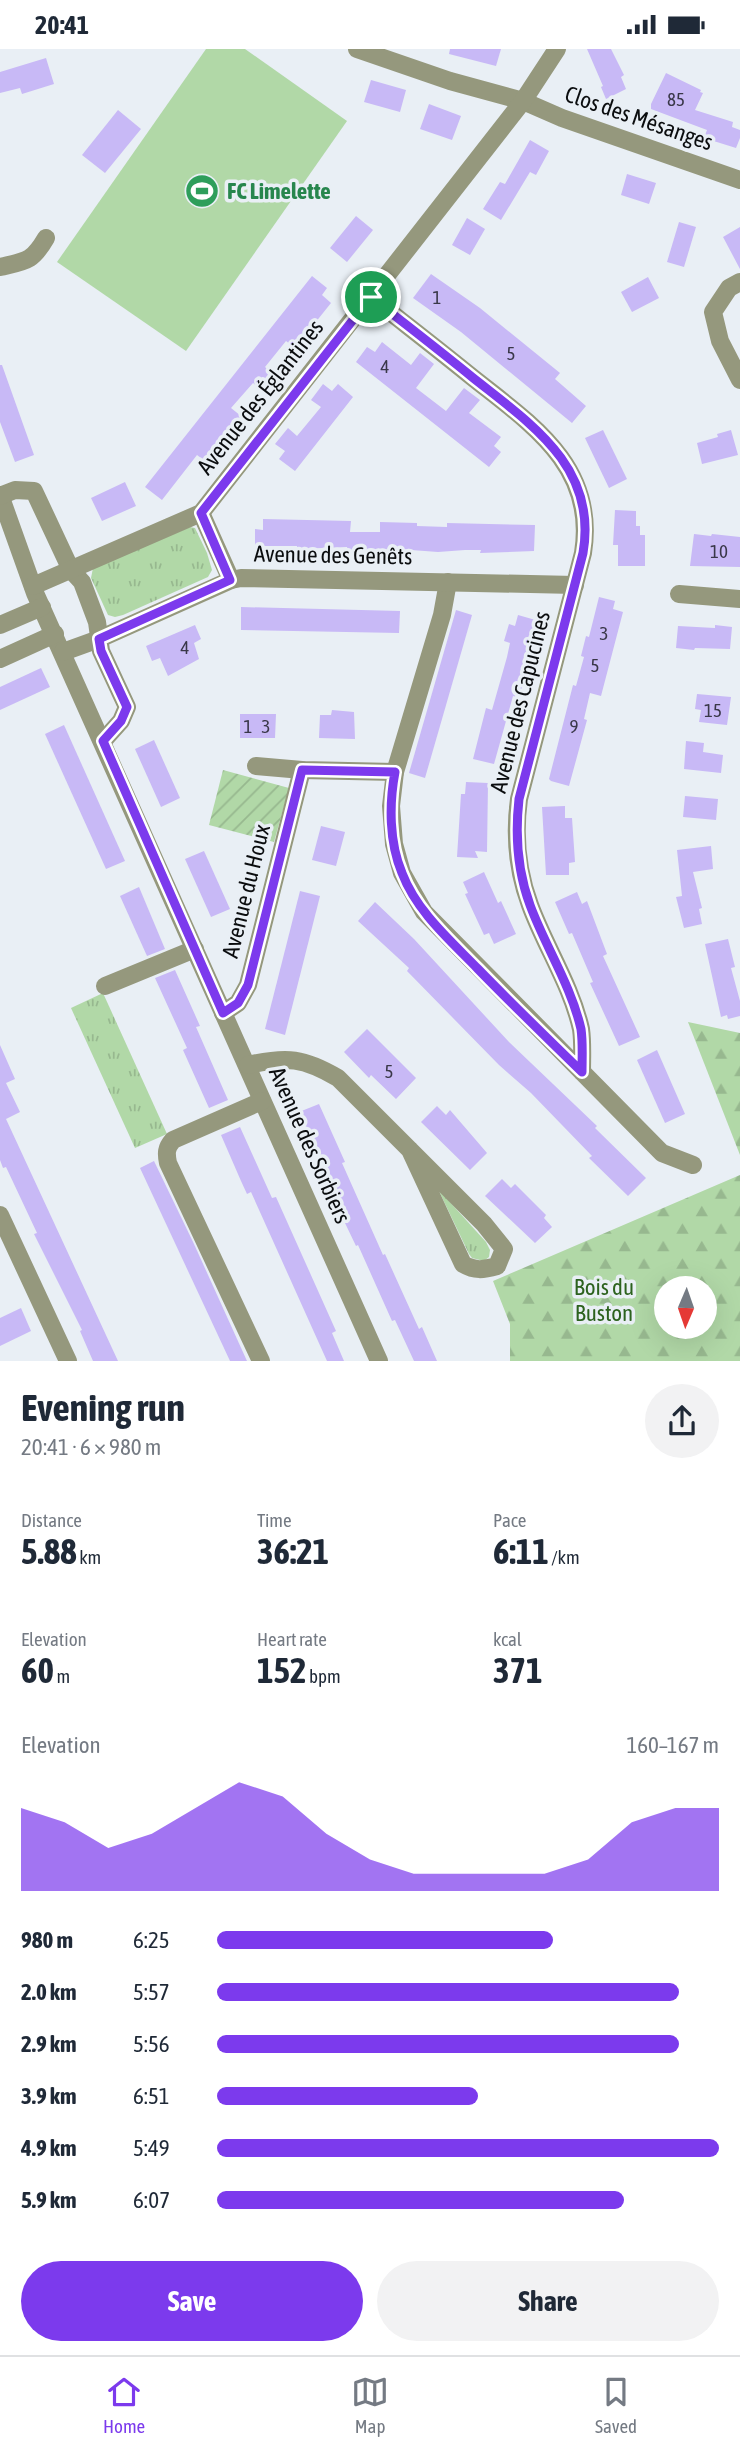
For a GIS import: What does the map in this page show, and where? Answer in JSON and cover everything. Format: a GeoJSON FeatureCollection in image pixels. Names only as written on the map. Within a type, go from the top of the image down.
{"type":"FeatureCollection","features":[{"type":"Feature","properties":{"kind":"street","name":"Clos des Mésanges"},"geometry":{"type":"LineString","coordinates":[[357,49],[450,81],[523,101],[562,118],[740,180]]}},
{"type":"Feature","properties":{"kind":"street","name":"Avenue des Églantines"},"geometry":{"type":"LineString","coordinates":[[201,513],[523,101],[556,49]]}},
{"type":"Feature","properties":{"kind":"street"},"geometry":{"type":"LineString","coordinates":[[0,267],[27,260],[37,253],[46,238]]}},
{"type":"Feature","properties":{"kind":"street"},"geometry":{"type":"LineString","coordinates":[[740,282],[729,288],[713,312],[720,341],[740,380]]}},
{"type":"Feature","properties":{"kind":"street","name":"Avenue des Capucines"},"geometry":{"type":"LineString","coordinates":[[371,297],[535,427],[555,448],[576,483],[584,519],[585,542],[519,799],[517,856],[528,899],[566,988],[581,1031],[582,1072]]}},
{"type":"Feature","properties":{"kind":"street","name":"Avenue des Sorbiers"},"geometry":{"type":"LineString","coordinates":[[103,741],[121,721],[127,707],[101,651],[97,622],[82,582],[71,570],[34,491],[15,490],[0,495],[42,607],[379,1361]]}},
{"type":"Feature","properties":{"kind":"street"},"geometry":{"type":"LineString","coordinates":[[33,586],[201,513],[230,580]]}},
{"type":"Feature","properties":{"kind":"street","name":"Avenue des Genêts"},"geometry":{"type":"LineString","coordinates":[[63,652],[99,639],[230,580],[265,577],[575,585]]}},
{"type":"Feature","properties":{"kind":"street"},"geometry":{"type":"LineString","coordinates":[[448,582],[442,615],[395,772],[391,806],[394,844],[402,873],[416,901],[439,929],[662,1153],[693,1165]]}},
{"type":"Feature","properties":{"kind":"street"},"geometry":{"type":"LineString","coordinates":[[678,594],[740,599]]}},
{"type":"Feature","properties":{"kind":"street"},"geometry":{"type":"LineString","coordinates":[[0,625],[42,607]]}},
{"type":"Feature","properties":{"kind":"street"},"geometry":{"type":"LineString","coordinates":[[0,659],[54,634]]}},
{"type":"Feature","properties":{"kind":"street"},"geometry":{"type":"LineString","coordinates":[[256,766],[395,772]]}},
{"type":"Feature","properties":{"kind":"street","name":"Avenue du Houx"},"geometry":{"type":"LineString","coordinates":[[223,1013],[238,1003],[248,985],[302,770]]}},
{"type":"Feature","properties":{"kind":"street"},"geometry":{"type":"LineString","coordinates":[[105,986],[195,949]]}},
{"type":"Feature","properties":{"kind":"street"},"geometry":{"type":"LineString","coordinates":[[248,1065],[275,1059],[300,1061],[320,1067],[338,1079],[410,1150],[484,1224],[504,1249],[497,1266],[473,1270],[463,1264],[410,1150]]}},
{"type":"Feature","properties":{"kind":"street"},"geometry":{"type":"LineString","coordinates":[[261,1361],[168,1163],[166,1153],[173,1140],[262,1101]]}},
{"type":"Feature","properties":{"kind":"street"},"geometry":{"type":"LineString","coordinates":[[0,1215],[68,1361]]}},
{"type":"Feature","properties":{"kind":"green space","name":"FC Limelette"},"geometry":{"type":"Polygon","coordinates":[[[206,49],[245,49],[347,121],[186,351],[57,262],[206,49]]]}},
{"type":"Feature","properties":{"kind":"green space"},"geometry":{"type":"Polygon","coordinates":[[[190,527],[195,528],[207,553],[212,570],[208,577],[123,615],[108,615],[91,578],[93,568],[190,527]]]}},
{"type":"Feature","properties":{"kind":"green space"},"geometry":{"type":"Polygon","coordinates":[[[223,770],[289,788],[274,842],[209,825],[223,770]]]}},
{"type":"Feature","properties":{"kind":"green space"},"geometry":{"type":"Polygon","coordinates":[[[103,993],[167,1134],[135,1148],[71,1008],[103,993]]]}},
{"type":"Feature","properties":{"kind":"green space"},"geometry":{"type":"Polygon","coordinates":[[[688,1022],[740,1033],[740,1155],[688,1022]]]}},
{"type":"Feature","properties":{"kind":"green space","name":"Bois du Buston"},"geometry":{"type":"Polygon","coordinates":[[[740,1175],[740,1361],[510,1361],[510,1324],[493,1281],[740,1175]]]}},
{"type":"Feature","properties":{"kind":"green space"},"geometry":{"type":"Polygon","coordinates":[[[438,1189],[486,1242],[490,1250],[489,1257],[484,1261],[472,1258],[469,1254],[438,1189]]]}},
{"type":"Feature","properties":{"kind":"building"},"geometry":{"type":"Polygon","coordinates":[[[450,49],[501,49],[496,66],[449,54],[450,49]]]}},
{"type":"Feature","properties":{"kind":"building"},"geometry":{"type":"Polygon","coordinates":[[[587,49],[611,49],[624,75],[621,77],[626,89],[606,99],[587,49]]]}},
{"type":"Feature","properties":{"kind":"building"},"geometry":{"type":"Polygon","coordinates":[[[46,58],[54,84],[22,94],[20,88],[0,93],[0,72],[46,58]]]}},
{"type":"Feature","properties":{"kind":"building"},"geometry":{"type":"Polygon","coordinates":[[[666,73],[701,90],[703,93],[695,110],[733,122],[732,127],[740,130],[736,148],[704,138],[707,130],[651,109],[666,73]]]}},
{"type":"Feature","properties":{"kind":"building"},"geometry":{"type":"Polygon","coordinates":[[[371,80],[406,90],[400,112],[364,102],[371,80]]]}},
{"type":"Feature","properties":{"kind":"building"},"geometry":{"type":"Polygon","coordinates":[[[429,104],[461,116],[452,140],[420,129],[429,104]]]}},
{"type":"Feature","properties":{"kind":"building"},"geometry":{"type":"Polygon","coordinates":[[[118,110],[141,129],[105,173],[82,155],[118,110]]]}},
{"type":"Feature","properties":{"kind":"building"},"geometry":{"type":"Polygon","coordinates":[[[530,140],[549,151],[536,175],[530,172],[501,220],[483,209],[500,182],[505,184],[530,140]]]}},
{"type":"Feature","properties":{"kind":"building"},"geometry":{"type":"Polygon","coordinates":[[[627,174],[656,183],[649,204],[621,195],[627,174]]]}},
{"type":"Feature","properties":{"kind":"building"},"geometry":{"type":"Polygon","coordinates":[[[356,216],[373,230],[347,262],[330,248],[356,216]]]}},
{"type":"Feature","properties":{"kind":"building"},"geometry":{"type":"Polygon","coordinates":[[[467,218],[485,229],[470,255],[452,245],[467,218]]]}},
{"type":"Feature","properties":{"kind":"building"},"geometry":{"type":"Polygon","coordinates":[[[679,222],[696,227],[684,267],[667,262],[679,222]]]}},
{"type":"Feature","properties":{"kind":"building"},"geometry":{"type":"Polygon","coordinates":[[[740,227],[740,269],[723,237],[740,227]]]}},
{"type":"Feature","properties":{"kind":"building"},"geometry":{"type":"Polygon","coordinates":[[[431,274],[480,308],[560,373],[555,379],[586,406],[572,423],[461,332],[413,298],[431,274]]]}},
{"type":"Feature","properties":{"kind":"building"},"geometry":{"type":"Polygon","coordinates":[[[312,276],[327,288],[322,295],[331,303],[295,348],[286,341],[265,367],[274,375],[268,383],[262,390],[253,383],[231,408],[241,416],[205,461],[197,455],[162,500],[145,487],[312,276]]]}},
{"type":"Feature","properties":{"kind":"building"},"geometry":{"type":"Polygon","coordinates":[[[648,277],[659,298],[632,312],[621,292],[648,277]]]}},
{"type":"Feature","properties":{"kind":"building"},"geometry":{"type":"Polygon","coordinates":[[[382,342],[411,365],[420,353],[434,364],[416,388],[446,411],[464,388],[480,400],[469,413],[501,437],[494,446],[501,452],[489,467],[356,362],[367,347],[375,352],[382,342]]]}},
{"type":"Feature","properties":{"kind":"building"},"geometry":{"type":"Polygon","coordinates":[[[0,365],[34,455],[15,462],[0,422],[0,365]]]}},
{"type":"Feature","properties":{"kind":"building"},"geometry":{"type":"Polygon","coordinates":[[[323,384],[332,391],[338,384],[353,397],[295,471],[279,459],[285,451],[275,444],[288,428],[297,436],[321,407],[311,400],[323,384]]]}},
{"type":"Feature","properties":{"kind":"building"},"geometry":{"type":"Polygon","coordinates":[[[603,430],[627,479],[609,488],[585,438],[603,430]]]}},
{"type":"Feature","properties":{"kind":"building"},"geometry":{"type":"Polygon","coordinates":[[[731,430],[738,455],[702,464],[697,443],[731,430]]]}},
{"type":"Feature","properties":{"kind":"building"},"geometry":{"type":"Polygon","coordinates":[[[125,482],[136,506],[102,521],[91,498],[125,482]]]}},
{"type":"Feature","properties":{"kind":"building"},"geometry":{"type":"Polygon","coordinates":[[[615,510],[636,511],[636,526],[640,526],[640,535],[645,535],[645,566],[618,566],[618,545],[613,545],[615,510]]]}},
{"type":"Feature","properties":{"kind":"building"},"geometry":{"type":"Polygon","coordinates":[[[263,519],[351,521],[350,532],[380,532],[380,522],[447,527],[447,523],[535,525],[534,551],[480,553],[481,550],[438,552],[255,546],[255,529],[263,530],[263,519]]]}},
{"type":"Feature","properties":{"kind":"building"},"geometry":{"type":"Polygon","coordinates":[[[694,534],[740,537],[740,567],[690,566],[694,534]]]}},
{"type":"Feature","properties":{"kind":"building"},"geometry":{"type":"Polygon","coordinates":[[[599,597],[615,601],[613,609],[623,612],[601,696],[590,693],[584,719],[587,720],[569,786],[549,779],[573,685],[576,686],[584,657],[581,656],[586,636],[589,637],[599,597]]]}},
{"type":"Feature","properties":{"kind":"building"},"geometry":{"type":"Polygon","coordinates":[[[241,607],[400,611],[399,633],[241,630],[241,607]]]}},
{"type":"Feature","properties":{"kind":"building"},"geometry":{"type":"Polygon","coordinates":[[[456,610],[472,615],[425,778],[409,773],[456,610]]]}},
{"type":"Feature","properties":{"kind":"building"},"geometry":{"type":"Polygon","coordinates":[[[518,615],[539,621],[519,698],[513,696],[494,764],[473,759],[486,708],[492,710],[507,657],[510,643],[504,641],[509,624],[515,626],[518,615]]]}},
{"type":"Feature","properties":{"kind":"building"},"geometry":{"type":"Polygon","coordinates":[[[195,625],[201,639],[194,643],[199,659],[168,676],[160,658],[152,661],[146,646],[195,625]]]}},
{"type":"Feature","properties":{"kind":"building"},"geometry":{"type":"Polygon","coordinates":[[[715,625],[732,627],[730,649],[676,648],[678,626],[715,628],[715,625]]]}},
{"type":"Feature","properties":{"kind":"building"},"geometry":{"type":"Polygon","coordinates":[[[41,668],[50,687],[0,710],[0,687],[41,668]]]}},
{"type":"Feature","properties":{"kind":"building"},"geometry":{"type":"Polygon","coordinates":[[[697,694],[731,697],[727,725],[699,722],[701,710],[695,709],[697,694]]]}},
{"type":"Feature","properties":{"kind":"building"},"geometry":{"type":"Polygon","coordinates":[[[332,710],[354,712],[355,739],[319,738],[320,715],[331,715],[332,710]]]}},
{"type":"Feature","properties":{"kind":"building"},"geometry":{"type":"Polygon","coordinates":[[[240,714],[276,714],[275,738],[240,738],[240,714]]]}},
{"type":"Feature","properties":{"kind":"building"},"geometry":{"type":"Polygon","coordinates":[[[64,725],[125,861],[106,869],[45,734],[64,725]]]}},
{"type":"Feature","properties":{"kind":"building"},"geometry":{"type":"Polygon","coordinates":[[[154,740],[180,798],[161,807],[135,749],[154,740]]]}},
{"type":"Feature","properties":{"kind":"building"},"geometry":{"type":"Polygon","coordinates":[[[686,741],[704,743],[703,752],[723,755],[721,773],[684,769],[686,741]]]}},
{"type":"Feature","properties":{"kind":"building"},"geometry":{"type":"Polygon","coordinates":[[[466,782],[488,783],[487,852],[475,851],[478,858],[457,857],[461,794],[465,794],[466,782]]]}},
{"type":"Feature","properties":{"kind":"building"},"geometry":{"type":"Polygon","coordinates":[[[685,796],[718,799],[716,820],[683,817],[685,796]]]}},
{"type":"Feature","properties":{"kind":"building"},"geometry":{"type":"Polygon","coordinates":[[[565,806],[565,818],[572,818],[575,862],[569,863],[569,875],[546,875],[542,807],[565,806]]]}},
{"type":"Feature","properties":{"kind":"building"},"geometry":{"type":"Polygon","coordinates":[[[321,826],[345,832],[336,866],[312,860],[321,826]]]}},
{"type":"Feature","properties":{"kind":"building"},"geometry":{"type":"Polygon","coordinates":[[[711,846],[713,869],[693,872],[702,908],[699,909],[702,924],[684,928],[676,897],[682,896],[677,850],[711,846]]]}},
{"type":"Feature","properties":{"kind":"building"},"geometry":{"type":"Polygon","coordinates":[[[204,851],[230,909],[211,917],[185,859],[204,851]]]}},
{"type":"Feature","properties":{"kind":"building"},"geometry":{"type":"Polygon","coordinates":[[[484,872],[516,934],[494,944],[489,933],[484,935],[465,894],[468,893],[463,882],[484,872]]]}},
{"type":"Feature","properties":{"kind":"building"},"geometry":{"type":"Polygon","coordinates":[[[139,887],[165,949],[147,956],[120,896],[139,887]]]}},
{"type":"Feature","properties":{"kind":"building"},"geometry":{"type":"Polygon","coordinates":[[[300,891],[320,896],[285,1035],[265,1029],[300,891]]]}},
{"type":"Feature","properties":{"kind":"building"},"geometry":{"type":"Polygon","coordinates":[[[577,892],[582,904],[587,901],[607,954],[603,956],[640,1037],[619,1046],[590,983],[593,982],[572,933],[569,934],[555,902],[577,892]]]}},
{"type":"Feature","properties":{"kind":"building"},"geometry":{"type":"Polygon","coordinates":[[[375,902],[414,939],[509,1042],[597,1126],[595,1128],[646,1178],[628,1196],[589,1158],[592,1156],[531,1093],[499,1065],[407,971],[409,968],[358,921],[375,902]]]}},
{"type":"Feature","properties":{"kind":"building"},"geometry":{"type":"Polygon","coordinates":[[[728,939],[735,967],[731,968],[740,1001],[740,1016],[728,1019],[727,1015],[721,1017],[705,944],[728,939]]]}},
{"type":"Feature","properties":{"kind":"building"},"geometry":{"type":"Polygon","coordinates":[[[175,970],[228,1100],[209,1108],[183,1050],[187,1048],[155,978],[175,970]]]}},
{"type":"Feature","properties":{"kind":"building"},"geometry":{"type":"Polygon","coordinates":[[[367,1029],[416,1078],[396,1099],[371,1075],[369,1078],[344,1052],[367,1029]]]}},
{"type":"Feature","properties":{"kind":"building"},"geometry":{"type":"Polygon","coordinates":[[[0,1045],[15,1079],[6,1083],[20,1112],[6,1119],[118,1361],[93,1361],[80,1331],[82,1330],[34,1234],[37,1233],[6,1167],[3,1168],[0,1160],[0,1045]]]}},
{"type":"Feature","properties":{"kind":"building"},"geometry":{"type":"Polygon","coordinates":[[[657,1050],[685,1114],[665,1123],[637,1060],[657,1050]]]}},
{"type":"Feature","properties":{"kind":"building"},"geometry":{"type":"Polygon","coordinates":[[[319,1104],[383,1255],[385,1254],[419,1329],[422,1327],[437,1361],[414,1361],[345,1223],[330,1187],[333,1186],[299,1112],[319,1104]]]}},
{"type":"Feature","properties":{"kind":"building"},"geometry":{"type":"Polygon","coordinates":[[[437,1106],[446,1115],[450,1110],[487,1153],[470,1170],[421,1122],[437,1106]]]}},
{"type":"Feature","properties":{"kind":"building"},"geometry":{"type":"Polygon","coordinates":[[[240,1127],[272,1198],[276,1197],[336,1331],[332,1333],[344,1361],[327,1361],[251,1192],[247,1194],[241,1181],[221,1135],[240,1127]]]}},
{"type":"Feature","properties":{"kind":"building"},"geometry":{"type":"Polygon","coordinates":[[[154,1161],[247,1361],[230,1361],[140,1168],[154,1161]]]}},
{"type":"Feature","properties":{"kind":"building"},"geometry":{"type":"Polygon","coordinates":[[[502,1179],[511,1188],[515,1184],[546,1215],[544,1218],[552,1227],[535,1243],[485,1196],[502,1179]]]}},
{"type":"Feature","properties":{"kind":"building"},"geometry":{"type":"Polygon","coordinates":[[[21,1308],[31,1331],[0,1346],[0,1318],[21,1308]]]}},
{"type":"Feature","properties":{"kind":"place","name":"FC Limelette"},"geometry":{"type":"Point","coordinates":[202,191]}},
{"type":"Feature","properties":{"kind":"route"},"geometry":{"type":"LineString","coordinates":[[371,297],[535,427],[563,459],[579,493],[585,542],[519,799],[517,856],[530,906],[566,988],[581,1031],[582,1072],[439,929],[416,901],[402,873],[394,844],[391,806],[395,772],[302,770],[248,985],[238,1003],[223,1013],[103,741],[121,721],[127,707],[101,651],[99,639],[230,580],[201,513],[371,297]]}}]}
